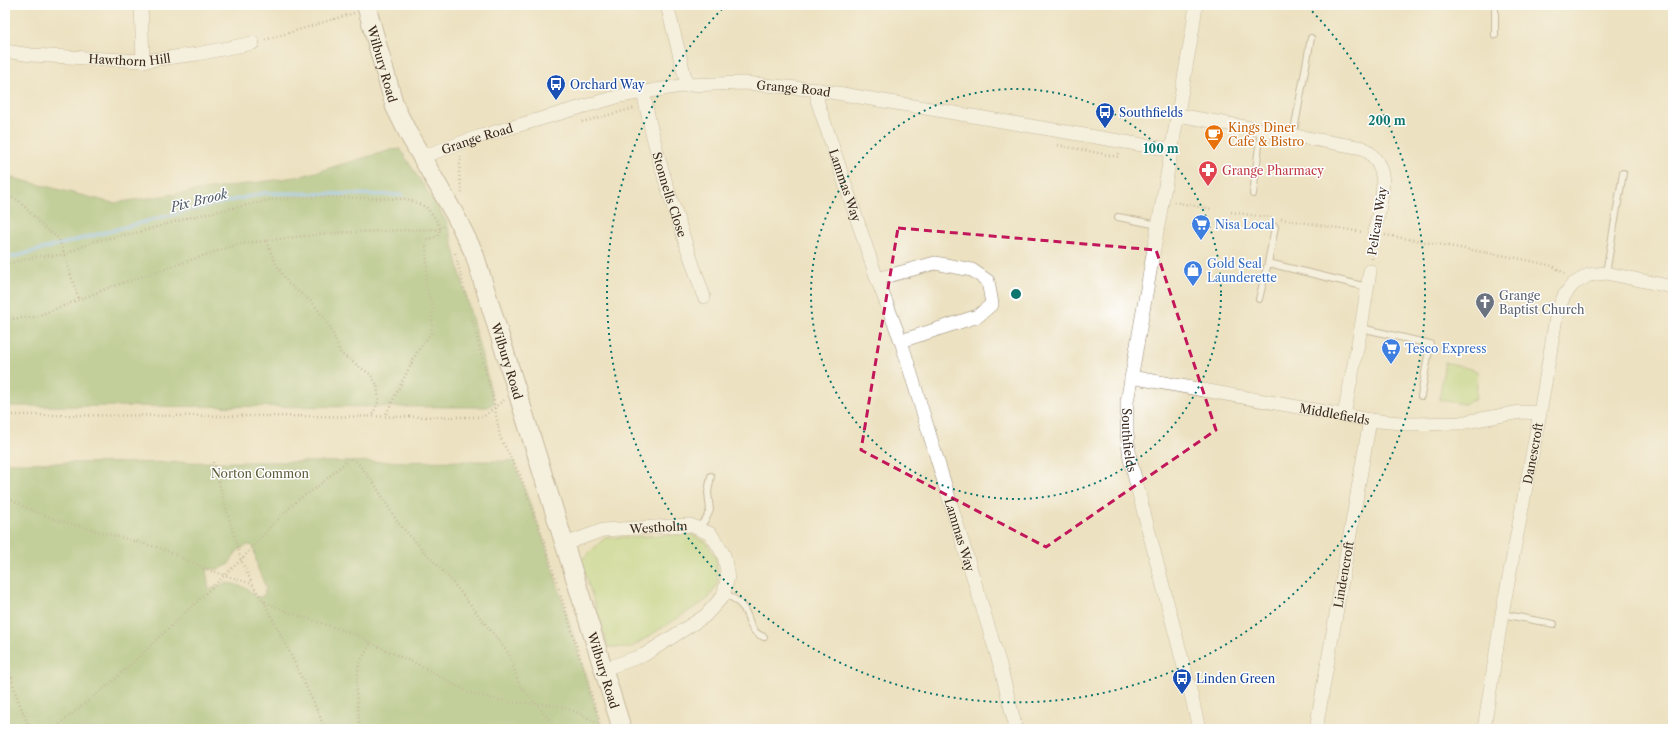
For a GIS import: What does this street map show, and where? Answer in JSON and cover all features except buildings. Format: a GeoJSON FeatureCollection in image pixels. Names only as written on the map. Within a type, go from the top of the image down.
{"type":"FeatureCollection","features":[{"type":"Feature","properties":{"kind":"street"},"geometry":{"type":"LineString","coordinates":[[141,5],[144,61]]}},
{"type":"Feature","properties":{"kind":"street"},"geometry":{"type":"LineString","coordinates":[[667,5],[687,85]]}},
{"type":"Feature","properties":{"kind":"street","name":"Southfields"},"geometry":{"type":"LineString","coordinates":[[1196,5],[1172,150],[1131,377],[1127,408],[1127,433],[1130,459],[1199,729]]}},
{"type":"Feature","properties":{"kind":"street","name":"Wilbury Road"},"geometry":{"type":"LineString","coordinates":[[366,7],[395,107],[421,157],[455,215],[474,253],[622,729]]}},
{"type":"Feature","properties":{"kind":"street","name":"Hawthorn Hill"},"geometry":{"type":"LineString","coordinates":[[5,51],[32,55],[144,61],[184,57],[253,43]]}},
{"type":"Feature","properties":{"kind":"street","name":"Grange Road"},"geometry":{"type":"LineString","coordinates":[[421,157],[485,135],[620,96],[643,91],[687,85],[744,83],[819,90],[1172,150]]}},
{"type":"Feature","properties":{"kind":"street","name":"Lammas Way"},"geometry":{"type":"LineString","coordinates":[[819,90],[817,100],[877,280],[901,341],[1000,665],[1016,729]]}},
{"type":"Feature","properties":{"kind":"street","name":"Stonnells Close"},"geometry":{"type":"LineString","coordinates":[[643,91],[669,195],[704,296]]}},
{"type":"Feature","properties":{"kind":"street","name":"Pelican Way"},"geometry":{"type":"LineString","coordinates":[[1178,115],[1363,148],[1375,157],[1382,170],[1384,186],[1374,233]]}},
{"type":"Feature","properties":{"kind":"street"},"geometry":{"type":"LineString","coordinates":[[877,280],[935,263],[972,270],[988,281],[992,304],[978,316],[901,341]]}},
{"type":"Feature","properties":{"kind":"street","name":"Pelican Way"},"geometry":{"type":"LineString","coordinates":[[1344,415],[1361,328],[1370,271]]}},
{"type":"Feature","properties":{"kind":"street","name":"Danescroft"},"geometry":{"type":"LineString","coordinates":[[1484,729],[1502,614],[1540,413],[1557,312],[1564,296],[1574,284],[1590,275],[1606,273],[1673,287]]}},
{"type":"Feature","properties":{"kind":"street","name":"Middlefields"},"geometry":{"type":"LineString","coordinates":[[1131,377],[1370,420],[1410,424],[1439,424],[1475,421],[1520,412],[1540,413]]}},
{"type":"Feature","properties":{"kind":"street","name":"Lindencroft"},"geometry":{"type":"LineString","coordinates":[[1316,729],[1370,420]]}},
{"type":"Feature","properties":{"kind":"street","name":"Westholm"},"geometry":{"type":"LineString","coordinates":[[565,544],[603,530],[690,525],[711,534],[724,555],[728,577],[723,596],[705,616],[644,655],[604,669]]}},
{"type":"Feature","properties":{"kind":"lane"},"geometry":{"type":"LineString","coordinates":[[1494,5],[1495,35]]}},
{"type":"Feature","properties":{"kind":"lane"},"geometry":{"type":"LineString","coordinates":[[1293,136],[1311,38]]}},
{"type":"Feature","properties":{"kind":"lane"},"geometry":{"type":"LineString","coordinates":[[1253,194],[1261,130]]}},
{"type":"Feature","properties":{"kind":"lane"},"geometry":{"type":"LineString","coordinates":[[1606,273],[1623,174]]}},
{"type":"Feature","properties":{"kind":"lane"},"geometry":{"type":"LineString","coordinates":[[1118,217],[1158,226]]}},
{"type":"Feature","properties":{"kind":"lane"},"geometry":{"type":"LineString","coordinates":[[1260,299],[1274,227]]}},
{"type":"Feature","properties":{"kind":"lane"},"geometry":{"type":"LineString","coordinates":[[1268,263],[1367,287]]}},
{"type":"Feature","properties":{"kind":"lane"},"geometry":{"type":"LineString","coordinates":[[1361,328],[1430,344],[1421,396]]}},
{"type":"Feature","properties":{"kind":"lane"},"geometry":{"type":"LineString","coordinates":[[698,528],[706,519],[710,510],[708,492],[711,476]]}},
{"type":"Feature","properties":{"kind":"lane"},"geometry":{"type":"LineString","coordinates":[[724,592],[745,609],[754,631],[764,637]]}},
{"type":"Feature","properties":{"kind":"lane"},"geometry":{"type":"LineString","coordinates":[[1502,614],[1554,624]]}},
{"type":"Feature","properties":{"kind":"path"},"geometry":{"type":"LineString","coordinates":[[253,43],[366,7]]}},
{"type":"Feature","properties":{"kind":"path"},"geometry":{"type":"LineString","coordinates":[[576,124],[646,105]]}},
{"type":"Feature","properties":{"kind":"path"},"geometry":{"type":"LineString","coordinates":[[1056,145],[1118,157]]}},
{"type":"Feature","properties":{"kind":"path"},"geometry":{"type":"LineString","coordinates":[[461,154],[459,173],[463,200]]}},
{"type":"Feature","properties":{"kind":"path"},"geometry":{"type":"LineString","coordinates":[[5,194],[18,200],[44,227],[59,239],[79,300]]}},
{"type":"Feature","properties":{"kind":"path"},"geometry":{"type":"LineString","coordinates":[[5,264],[39,256],[64,255],[95,241],[139,232],[195,216],[275,199],[312,197],[407,199],[426,207],[437,221],[440,229]]}},
{"type":"Feature","properties":{"kind":"path"},"geometry":{"type":"LineString","coordinates":[[1162,200],[1211,209]]}},
{"type":"Feature","properties":{"kind":"path"},"geometry":{"type":"LineString","coordinates":[[1231,212],[1374,233],[1517,258],[1553,266],[1566,275],[1574,284]]}},
{"type":"Feature","properties":{"kind":"path"},"geometry":{"type":"LineString","coordinates":[[385,416],[417,352],[431,334],[433,307],[425,285],[427,270],[426,240],[438,236],[440,229],[447,222]]}},
{"type":"Feature","properties":{"kind":"path"},"geometry":{"type":"LineString","coordinates":[[5,319],[35,317],[111,287],[238,244],[330,233],[440,229]]}},
{"type":"Feature","properties":{"kind":"path","name":"Pelican Way"},"geometry":{"type":"LineString","coordinates":[[1370,271],[1374,233]]}},
{"type":"Feature","properties":{"kind":"path"},"geometry":{"type":"LineString","coordinates":[[266,241],[276,264],[289,284],[313,303],[330,325],[341,354],[370,374],[376,385],[379,400],[372,416]]}},
{"type":"Feature","properties":{"kind":"path"},"geometry":{"type":"LineString","coordinates":[[455,252],[503,445],[514,461],[520,475],[545,544],[601,727]]}},
{"type":"Feature","properties":{"kind":"path"},"geometry":{"type":"LineString","coordinates":[[5,415],[483,417],[494,407]]}},
{"type":"Feature","properties":{"kind":"path"},"geometry":{"type":"LineString","coordinates":[[213,462],[241,560],[252,584],[264,602],[319,714],[324,729]]}},
{"type":"Feature","properties":{"kind":"path"},"geometry":{"type":"LineString","coordinates":[[53,729],[112,682],[241,560],[273,524],[299,499],[321,485],[347,462]]}},
{"type":"Feature","properties":{"kind":"path"},"geometry":{"type":"LineString","coordinates":[[356,462],[374,483],[398,523],[451,580],[509,654],[519,684],[553,724],[554,729]]}},
{"type":"Feature","properties":{"kind":"path"},"geometry":{"type":"LineString","coordinates":[[5,496],[31,510],[57,520],[163,549],[209,570],[252,584]]}},
{"type":"Feature","properties":{"kind":"path"},"geometry":{"type":"LineString","coordinates":[[264,602],[293,614],[358,635],[371,643],[421,666],[470,693],[508,702],[556,705],[581,714],[601,727]]}},
{"type":"Feature","properties":{"kind":"path"},"geometry":{"type":"LineString","coordinates":[[360,729],[356,689],[359,664],[371,643]]}},
{"type":"Feature","properties":{"kind":"path"},"geometry":{"type":"LineString","coordinates":[[5,654],[16,695],[30,729]]}},
{"type":"Feature","properties":{"kind":"highlighted area"},"geometry":{"type":"Polygon","coordinates":[[[898,228],[1156,250],[1216,430],[1046,547],[861,450],[898,228]]]}},
{"type":"Feature","properties":{"kind":"green space"},"geometry":{"type":"Polygon","coordinates":[[[400,149],[447,222],[494,403],[487,407],[5,406],[5,176],[113,203],[302,176],[391,150],[400,149]]]}},
{"type":"Feature","properties":{"kind":"green space"},"geometry":{"type":"Polygon","coordinates":[[[1445,362],[1478,371],[1476,399],[1464,404],[1439,400],[1445,362]]]}},
{"type":"Feature","properties":{"kind":"green space","name":"Norton Common"},"geometry":{"type":"Polygon","coordinates":[[[514,461],[545,544],[602,729],[5,729],[5,463],[514,461]],[[248,545],[238,550],[228,565],[219,569],[206,569],[209,590],[225,583],[247,588],[256,597],[261,597],[264,595],[266,588],[258,569],[253,546],[248,545]]]}},
{"type":"Feature","properties":{"kind":"green space"},"geometry":{"type":"Polygon","coordinates":[[[691,534],[706,542],[716,558],[718,583],[708,599],[630,648],[608,647],[581,560],[605,538],[691,534]]]}},
{"type":"Feature","properties":{"kind":"waterway","name":"Pix Brook"},"geometry":{"type":"LineString","coordinates":[[5,259],[186,211],[264,193],[402,195]]}},
{"type":"Feature","properties":{"kind":"place","name":"Orchard Way"},"geometry":{"type":"Point","coordinates":[556,101]}},
{"type":"Feature","properties":{"kind":"place","name":"Southfields"},"geometry":{"type":"Point","coordinates":[1105,129]}},
{"type":"Feature","properties":{"kind":"place","name":"Kings Diner Cafe & Bistro"},"geometry":{"type":"Point","coordinates":[1214,151]}},
{"type":"Feature","properties":{"kind":"place","name":"Grange Pharmacy"},"geometry":{"type":"Point","coordinates":[1208,187]}},
{"type":"Feature","properties":{"kind":"place","name":"Nisa Local"},"geometry":{"type":"Point","coordinates":[1201,241]}},
{"type":"Feature","properties":{"kind":"place","name":"Gold Seal Launderette"},"geometry":{"type":"Point","coordinates":[1193,287]}},
{"type":"Feature","properties":{"kind":"place","name":"Grange Baptist Church"},"geometry":{"type":"Point","coordinates":[1485,319]}},
{"type":"Feature","properties":{"kind":"place","name":"Tesco Express"},"geometry":{"type":"Point","coordinates":[1391,365]}},
{"type":"Feature","properties":{"kind":"place","name":"Linden Green"},"geometry":{"type":"Point","coordinates":[1182,695]}}]}
